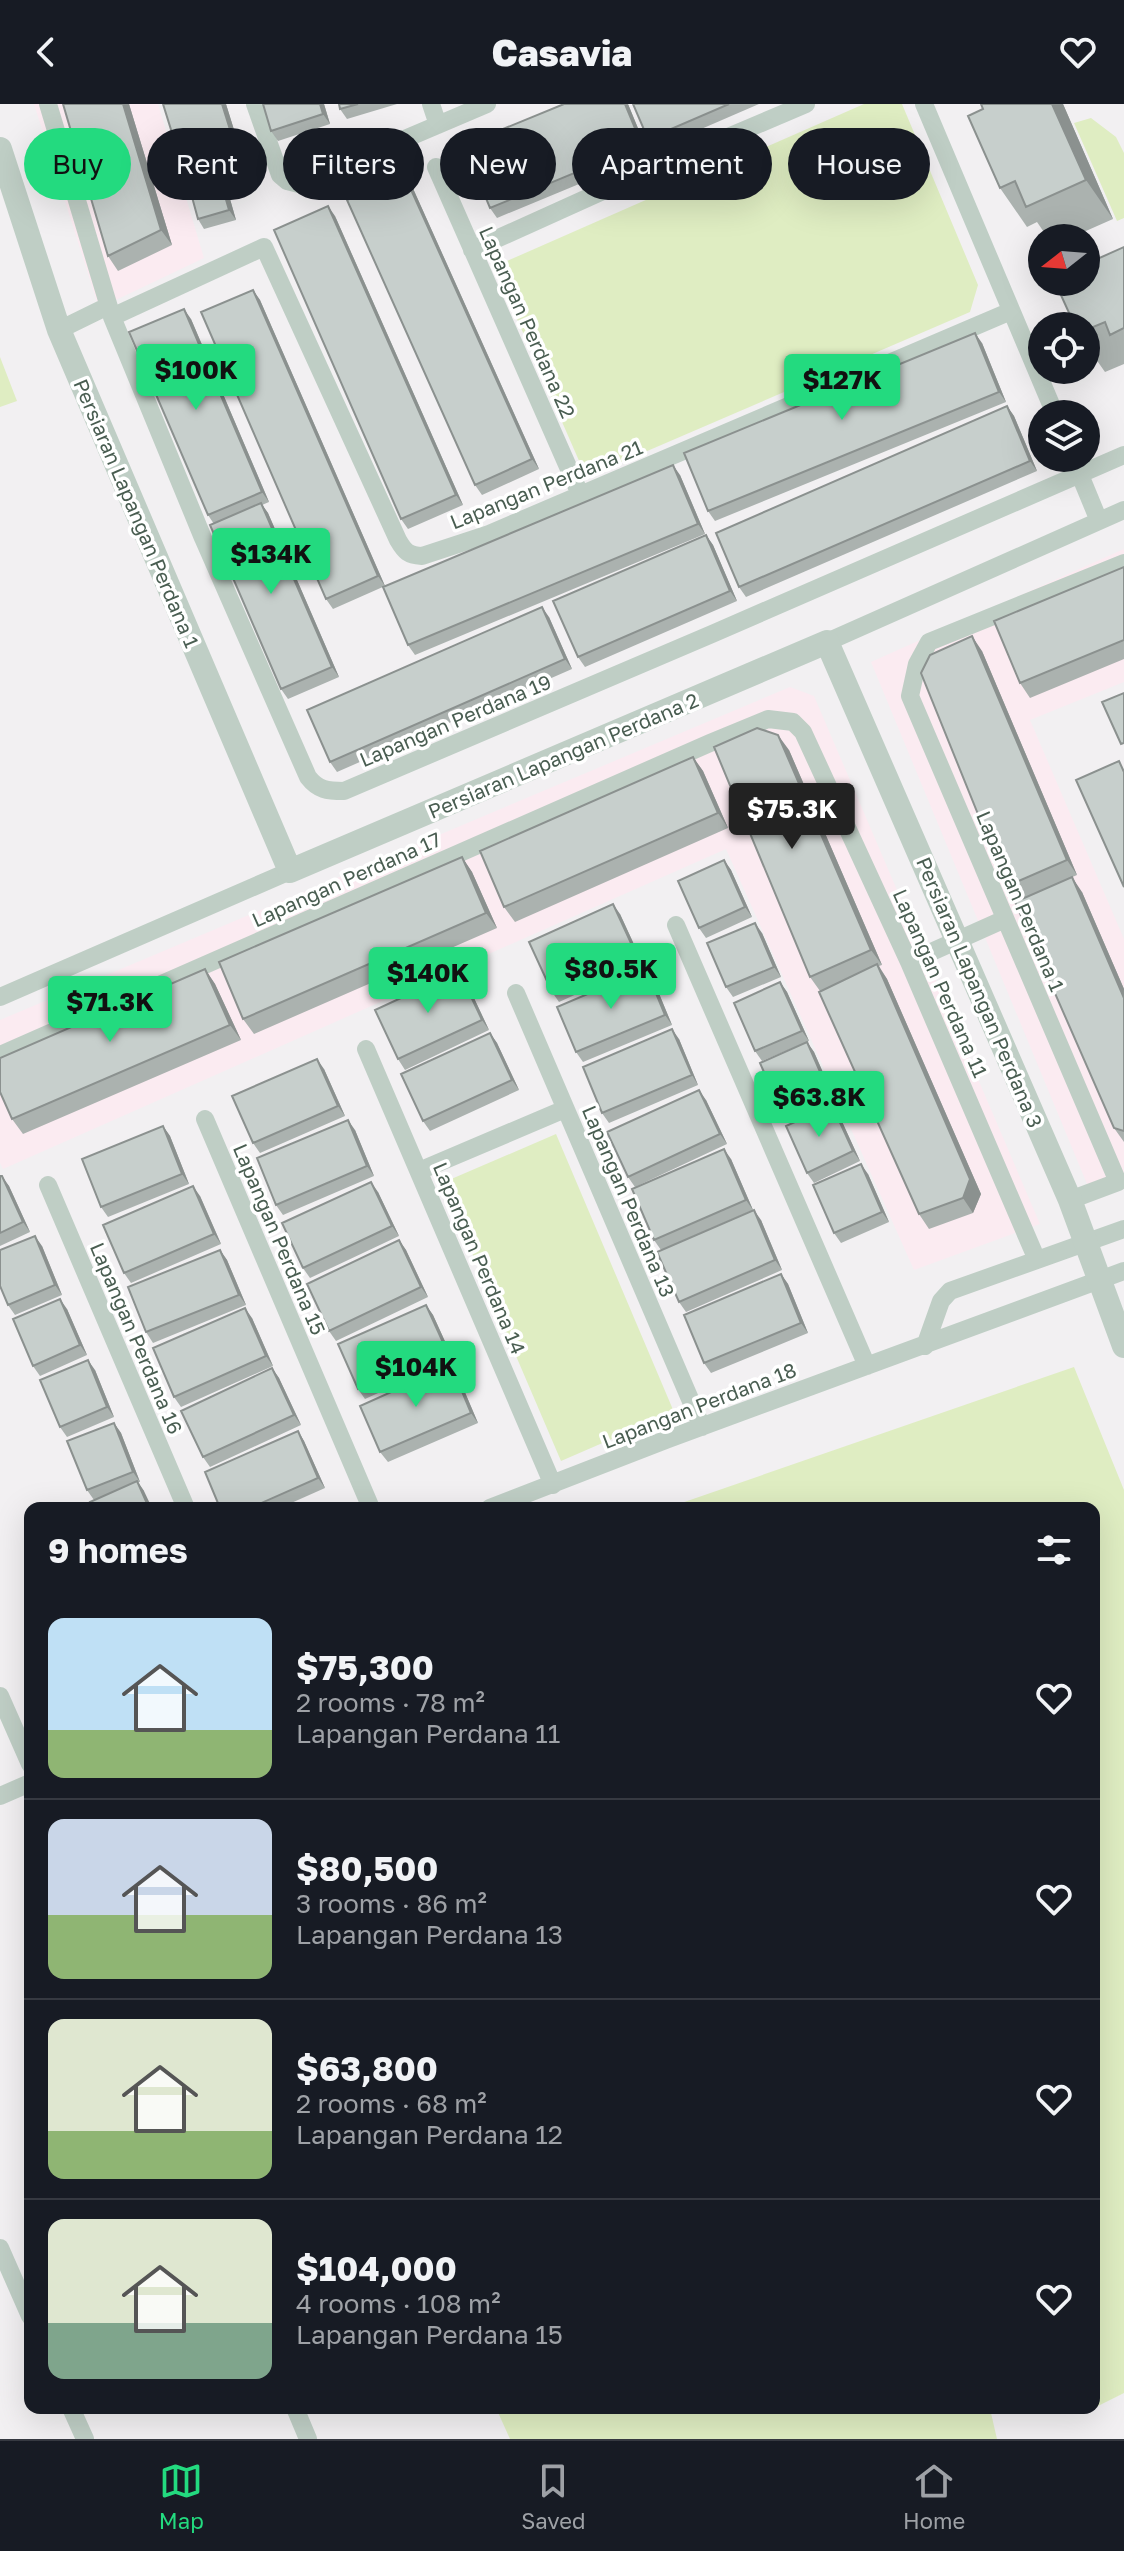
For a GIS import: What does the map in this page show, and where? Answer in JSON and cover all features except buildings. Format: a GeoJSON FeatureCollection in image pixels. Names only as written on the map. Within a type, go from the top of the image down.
{"type":"FeatureCollection","features":[{"type":"Feature","properties":{"kind":"street","name":"Lapangan Perdana 19"},"geometry":{"type":"LineString","coordinates":[[48,104],[110,311],[203,538],[308,777],[316,787],[344,791],[698,640],[1063,472]]}},
{"type":"Feature","properties":{"kind":"street"},"geometry":{"type":"LineString","coordinates":[[255,104],[280,175],[287,181],[299,184],[487,104]]}},
{"type":"Feature","properties":{"kind":"street"},"geometry":{"type":"LineString","coordinates":[[431,104],[438,125]]}},
{"type":"Feature","properties":{"kind":"street"},"geometry":{"type":"LineString","coordinates":[[472,250],[806,104]]}},
{"type":"Feature","properties":{"kind":"street"},"geometry":{"type":"LineString","coordinates":[[924,104],[1049,400]]}},
{"type":"Feature","properties":{"kind":"street","name":"Persiaran Lapangan Perdana 1"},"geometry":{"type":"LineString","coordinates":[[0,149],[59,330],[290,871]]}},
{"type":"Feature","properties":{"kind":"street","name":"Lapangan Perdana 22"},"geometry":{"type":"LineString","coordinates":[[436,167],[580,494]]}},
{"type":"Feature","properties":{"kind":"street","name":"Lapangan Perdana 21"},"geometry":{"type":"LineString","coordinates":[[110,311],[264,247],[404,552],[422,556],[489,534],[1011,311]]}},
{"type":"Feature","properties":{"kind":"street"},"geometry":{"type":"LineString","coordinates":[[59,330],[110,311]]}},
{"type":"Feature","properties":{"kind":"street","name":"Lapangan Perdana 19"},"geometry":{"type":"LineString","coordinates":[[1100,460],[1124,455]]}},
{"type":"Feature","properties":{"kind":"street"},"geometry":{"type":"LineString","coordinates":[[1079,472],[1099,521]]}},
{"type":"Feature","properties":{"kind":"street","name":"Persiaran Lapangan Perdana 2"},"geometry":{"type":"LineString","coordinates":[[0,997],[827,642],[1124,510]]}},
{"type":"Feature","properties":{"kind":"street","name":"Lapangan Perdana 1"},"geometry":{"type":"LineString","coordinates":[[1070,1200],[1121,1190],[910,696],[917,664],[929,642],[1124,563]]}},
{"type":"Feature","properties":{"kind":"street","name":"Persiaran Lapangan Perdana 3"},"geometry":{"type":"LineString","coordinates":[[827,642],[1070,1200],[1124,1346]]}},
{"type":"Feature","properties":{"kind":"street","name":"Lapangan Perdana 11"},"geometry":{"type":"LineString","coordinates":[[710,743],[768,719],[793,722],[803,732],[909,962],[1037,1260]]}},
{"type":"Feature","properties":{"kind":"street","name":"Lapangan Perdana 17"},"geometry":{"type":"LineString","coordinates":[[0,1055],[710,743]]}},
{"type":"Feature","properties":{"kind":"street"},"geometry":{"type":"LineString","coordinates":[[909,962],[1005,919]]}},
{"type":"Feature","properties":{"kind":"street"},"geometry":{"type":"LineString","coordinates":[[676,925],[867,1366]]}},
{"type":"Feature","properties":{"kind":"street","name":"Lapangan Perdana 13"},"geometry":{"type":"LineString","coordinates":[[516,993],[702,1427]]}},
{"type":"Feature","properties":{"kind":"street","name":"Lapangan Perdana 14"},"geometry":{"type":"LineString","coordinates":[[366,1049],[553,1485]]}},
{"type":"Feature","properties":{"kind":"street"},"geometry":{"type":"LineString","coordinates":[[419,1171],[565,1109]]}},
{"type":"Feature","properties":{"kind":"street","name":"Lapangan Perdana 15"},"geometry":{"type":"LineString","coordinates":[[205,1119],[368,1502]]}},
{"type":"Feature","properties":{"kind":"street","name":"Lapangan Perdana 16"},"geometry":{"type":"LineString","coordinates":[[48,1185],[183,1502]]}},
{"type":"Feature","properties":{"kind":"street"},"geometry":{"type":"LineString","coordinates":[[925,1346],[941,1301],[950,1291],[1124,1229]]}},
{"type":"Feature","properties":{"kind":"street","name":"Lapangan Perdana 18"},"geometry":{"type":"LineString","coordinates":[[506,1502],[1124,1271]]}},
{"type":"Feature","properties":{"kind":"street"},"geometry":{"type":"LineString","coordinates":[[0,1696],[24,1750]]}},
{"type":"Feature","properties":{"kind":"street"},"geometry":{"type":"LineString","coordinates":[[0,1796],[24,1786]]}},
{"type":"Feature","properties":{"kind":"street"},"geometry":{"type":"LineString","coordinates":[[0,2248],[24,2302]]}},
{"type":"Feature","properties":{"kind":"street"},"geometry":{"type":"LineString","coordinates":[[74,2414],[85,2439]]}},
{"type":"Feature","properties":{"kind":"street"},"geometry":{"type":"LineString","coordinates":[[298,2414],[308,2439]]}},
{"type":"Feature","properties":{"kind":"shaded area"},"geometry":{"type":"Polygon","coordinates":[[[34,104],[158,104],[165,128],[147,128],[147,200],[187,200],[204,258],[99,308],[65,200],[131,200],[131,128],[42,128],[34,104]]]}},
{"type":"Feature","properties":{"kind":"shaded area"},"geometry":{"type":"Polygon","coordinates":[[[1124,549],[1124,682],[1030,720],[1124,939],[1124,1185],[1092,1196],[871,662],[1124,549]]]}},
{"type":"Feature","properties":{"kind":"shaded area"},"geometry":{"type":"Polygon","coordinates":[[[790,687],[814,696],[1040,1224],[914,1270],[726,849],[3,1169],[0,1163],[0,1020],[790,687]]]}},
{"type":"Feature","properties":{"kind":"green space"},"geometry":{"type":"Polygon","coordinates":[[[864,104],[902,104],[912,128],[809,128],[864,104]]]}},
{"type":"Feature","properties":{"kind":"green space"},"geometry":{"type":"Polygon","coordinates":[[[1091,118],[1116,137],[1124,153],[1124,218],[1117,221],[1074,123],[1091,118]]]}},
{"type":"Feature","properties":{"kind":"green space"},"geometry":{"type":"Polygon","coordinates":[[[788,137],[788,200],[930,200],[930,171],[978,285],[970,312],[610,467],[580,463],[500,280],[507,261],[646,200],[772,200],[772,144],[788,137]]]}},
{"type":"Feature","properties":{"kind":"green space"},"geometry":{"type":"Polygon","coordinates":[[[0,357],[17,401],[0,407],[0,357]]]}},
{"type":"Feature","properties":{"kind":"green space"},"geometry":{"type":"Polygon","coordinates":[[[556,1134],[674,1412],[561,1461],[442,1183],[556,1134]]]}},
{"type":"Feature","properties":{"kind":"green space"},"geometry":{"type":"Polygon","coordinates":[[[1074,1367],[1124,1490],[1124,2393],[1100,2405],[1100,1502],[684,1502],[1074,1367]]]}},
{"type":"Feature","properties":{"kind":"green space"},"geometry":{"type":"Polygon","coordinates":[[[499,2414],[991,2414],[997,2439],[510,2439],[499,2414]]]}}]}
